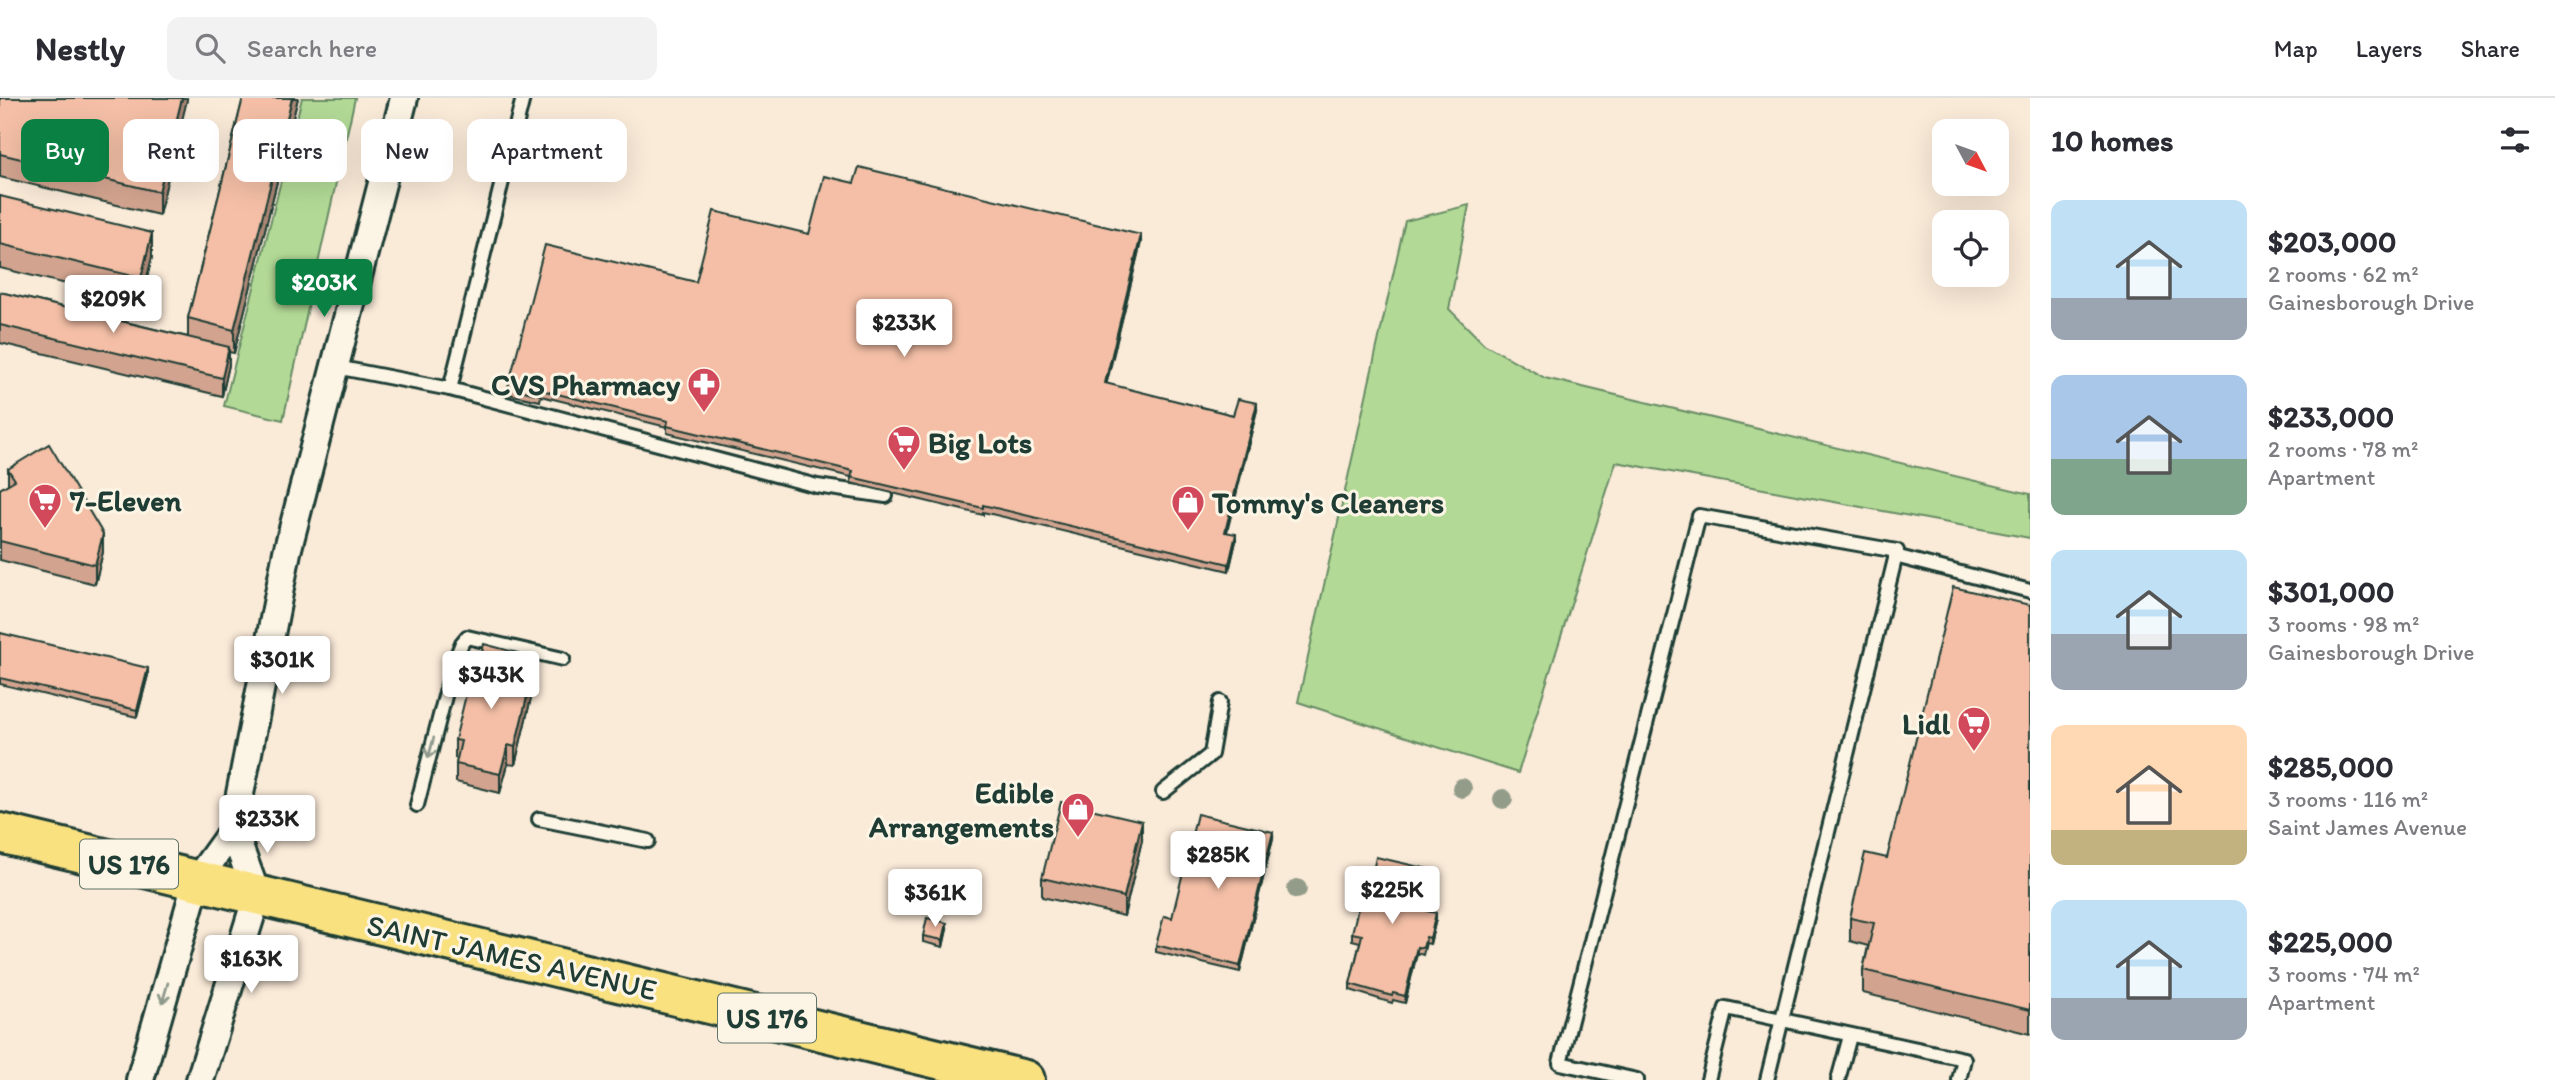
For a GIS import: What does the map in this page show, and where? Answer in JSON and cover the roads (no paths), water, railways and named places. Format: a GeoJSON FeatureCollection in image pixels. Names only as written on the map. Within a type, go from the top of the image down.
{"type":"FeatureCollection","features":[{"type":"Feature","properties":{"kind":"main road","name":"SAINT JAMES AVENUE"},"geometry":{"type":"LineString","coordinates":[[0,833],[1024,1080]]}},
{"type":"Feature","properties":{"kind":"street"},"geometry":{"type":"LineString","coordinates":[[140,1080],[198,880],[233,830],[287,552],[404,98]]}},
{"type":"Feature","properties":{"kind":"street"},"geometry":{"type":"LineString","coordinates":[[200,1080],[257,896],[233,830]]}},
{"type":"Feature","properties":{"kind":"lane"},"geometry":{"type":"LineString","coordinates":[[450,389],[523,98]]}},
{"type":"Feature","properties":{"kind":"lane"},"geometry":{"type":"LineString","coordinates":[[336,367],[450,389],[817,486],[886,496]]}},
{"type":"Feature","properties":{"kind":"lane"},"geometry":{"type":"LineString","coordinates":[[1637,1080],[1560,1063],[1699,516],[1897,551],[1767,1080]]}},
{"type":"Feature","properties":{"kind":"lane"},"geometry":{"type":"LineString","coordinates":[[1895,556],[2030,591]]}},
{"type":"Feature","properties":{"kind":"lane"},"geometry":{"type":"LineString","coordinates":[[416,804],[453,665],[467,637],[563,659]]}},
{"type":"Feature","properties":{"kind":"lane"},"geometry":{"type":"LineString","coordinates":[[1163,792],[1211,754],[1220,702]]}},
{"type":"Feature","properties":{"kind":"lane"},"geometry":{"type":"LineString","coordinates":[[539,819],[648,841]]}},
{"type":"Feature","properties":{"kind":"lane"},"geometry":{"type":"LineString","coordinates":[[1708,1080],[1726,1008],[1965,1059],[1959,1080]]}},
{"type":"Feature","properties":{"kind":"lane"},"geometry":{"type":"LineString","coordinates":[[1838,1080],[1850,1036]]}},
{"type":"Feature","properties":{"kind":"place","name":"CVS Pharmacy"},"geometry":{"type":"Point","coordinates":[704,414]}},
{"type":"Feature","properties":{"kind":"place","name":"Big Lots"},"geometry":{"type":"Point","coordinates":[904,472]}},
{"type":"Feature","properties":{"kind":"place","name":"7-Eleven"},"geometry":{"type":"Point","coordinates":[45,530]}},
{"type":"Feature","properties":{"kind":"place","name":"Tommy's Cleaners"},"geometry":{"type":"Point","coordinates":[1188,532]}},
{"type":"Feature","properties":{"kind":"place","name":"Lidl"},"geometry":{"type":"Point","coordinates":[1974,753]}},
{"type":"Feature","properties":{"kind":"place","name":"Edible Arrangements"},"geometry":{"type":"Point","coordinates":[1078,839]}}]}
